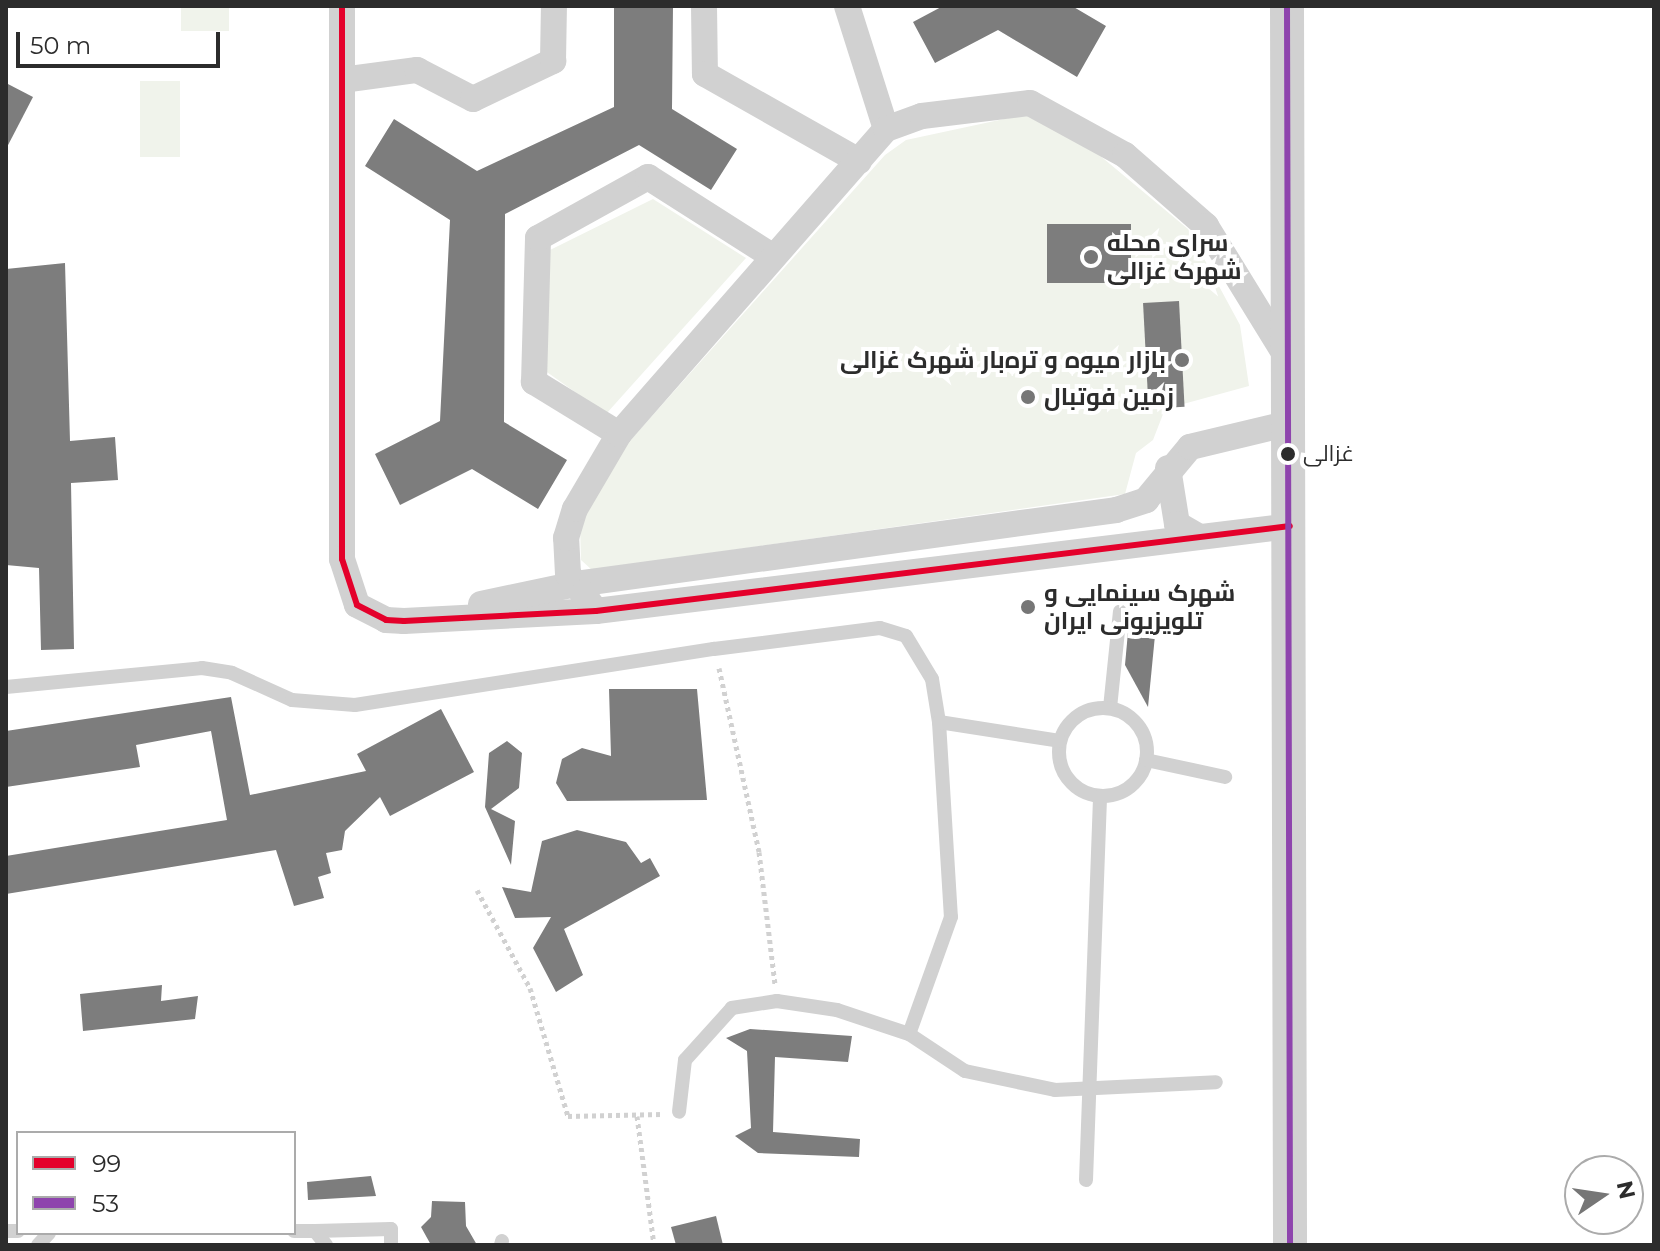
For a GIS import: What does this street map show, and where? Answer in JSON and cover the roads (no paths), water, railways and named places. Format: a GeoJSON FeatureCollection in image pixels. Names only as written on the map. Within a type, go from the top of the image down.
{"type":"FeatureCollection","features":[{"type":"Feature","properties":{"kind":"street"},"geometry":{"type":"LineString","coordinates":[[342,6],[342,559],[357,605],[386,620],[404,621],[596,611],[1196,535],[1290,526]]}},
{"type":"Feature","properties":{"kind":"street"},"geometry":{"type":"LineString","coordinates":[[342,80],[417,70],[473,99],[553,61],[554,6]]}},
{"type":"Feature","properties":{"kind":"street"},"geometry":{"type":"LineString","coordinates":[[704,6],[705,74],[859,161]]}},
{"type":"Feature","properties":{"kind":"street"},"geometry":{"type":"LineString","coordinates":[[847,6],[886,129]]}},
{"type":"Feature","properties":{"kind":"street"},"geometry":{"type":"LineString","coordinates":[[1287,6],[1284,353],[1290,526],[1290,1245]]}},
{"type":"Feature","properties":{"kind":"street"},"geometry":{"type":"LineString","coordinates":[[596,611],[568,574],[566,538],[575,509],[619,434],[886,129],[967,106],[1030,103],[1080,125],[1163,183],[1206,226],[1284,353]]}},
{"type":"Feature","properties":{"kind":"street"},"geometry":{"type":"LineString","coordinates":[[619,434],[534,382],[538,238],[648,177],[772,256]]}},
{"type":"Feature","properties":{"kind":"street"},"geometry":{"type":"LineString","coordinates":[[404,621],[576,584],[1010,525],[1146,500],[1168,468],[1190,447],[1286,424]]}},
{"type":"Feature","properties":{"kind":"street"},"geometry":{"type":"LineString","coordinates":[[1168,468],[1177,524],[1196,535]]}},
{"type":"Feature","properties":{"kind":"street"},"geometry":{"type":"LineString","coordinates":[[1010,525],[1018,557]]}},
{"type":"Feature","properties":{"kind":"lane"},"geometry":{"type":"LineString","coordinates":[[1110,708],[1120,612]]}},
{"type":"Feature","properties":{"kind":"lane"},"geometry":{"type":"LineString","coordinates":[[6,687],[202,668],[232,673],[292,700],[355,705],[714,649],[880,628],[906,636],[932,679],[939,722],[951,917],[909,1034]]}},
{"type":"Feature","properties":{"kind":"lane"},"geometry":{"type":"LineString","coordinates":[[1110,708],[1142,732],[1146,760],[1134,784],[1100,796],[1068,780],[1060,741],[1082,713],[1110,708]]}},
{"type":"Feature","properties":{"kind":"lane"},"geometry":{"type":"LineString","coordinates":[[939,722],[1060,741]]}},
{"type":"Feature","properties":{"kind":"lane"},"geometry":{"type":"LineString","coordinates":[[1146,760],[1225,777]]}},
{"type":"Feature","properties":{"kind":"lane"},"geometry":{"type":"LineString","coordinates":[[1086,1180],[1092,1084],[1100,796]]}},
{"type":"Feature","properties":{"kind":"lane"},"geometry":{"type":"LineString","coordinates":[[679,1112],[685,1060],[732,1008],[777,1001],[837,1010],[909,1034],[965,1071],[1055,1090],[1092,1084],[1216,1082]]}},
{"type":"Feature","properties":{"kind":"lane"},"geometry":{"type":"LineString","coordinates":[[296,1231],[391,1229],[391,1245]]}},
{"type":"Feature","properties":{"kind":"lane"},"geometry":{"type":"LineString","coordinates":[[315,1231],[326,1245]]}},
{"type":"Feature","properties":{"kind":"place","name":"سرای محله شهرک غزالی"},"geometry":{"type":"Point","coordinates":[1091,257]}},
{"type":"Feature","properties":{"kind":"place","name":"بازار میوه و تره‌بار شهرک غزالی"},"geometry":{"type":"Point","coordinates":[1182,360]}},
{"type":"Feature","properties":{"kind":"place","name":"زمین فوتبال"},"geometry":{"type":"Point","coordinates":[1028,397]}},
{"type":"Feature","properties":{"kind":"place","name":"غزالی"},"geometry":{"type":"Point","coordinates":[1288,454]}},
{"type":"Feature","properties":{"kind":"place","name":"شهرک سینمایی و تلویزیونی ایران"},"geometry":{"type":"Point","coordinates":[1028,607]}}]}
